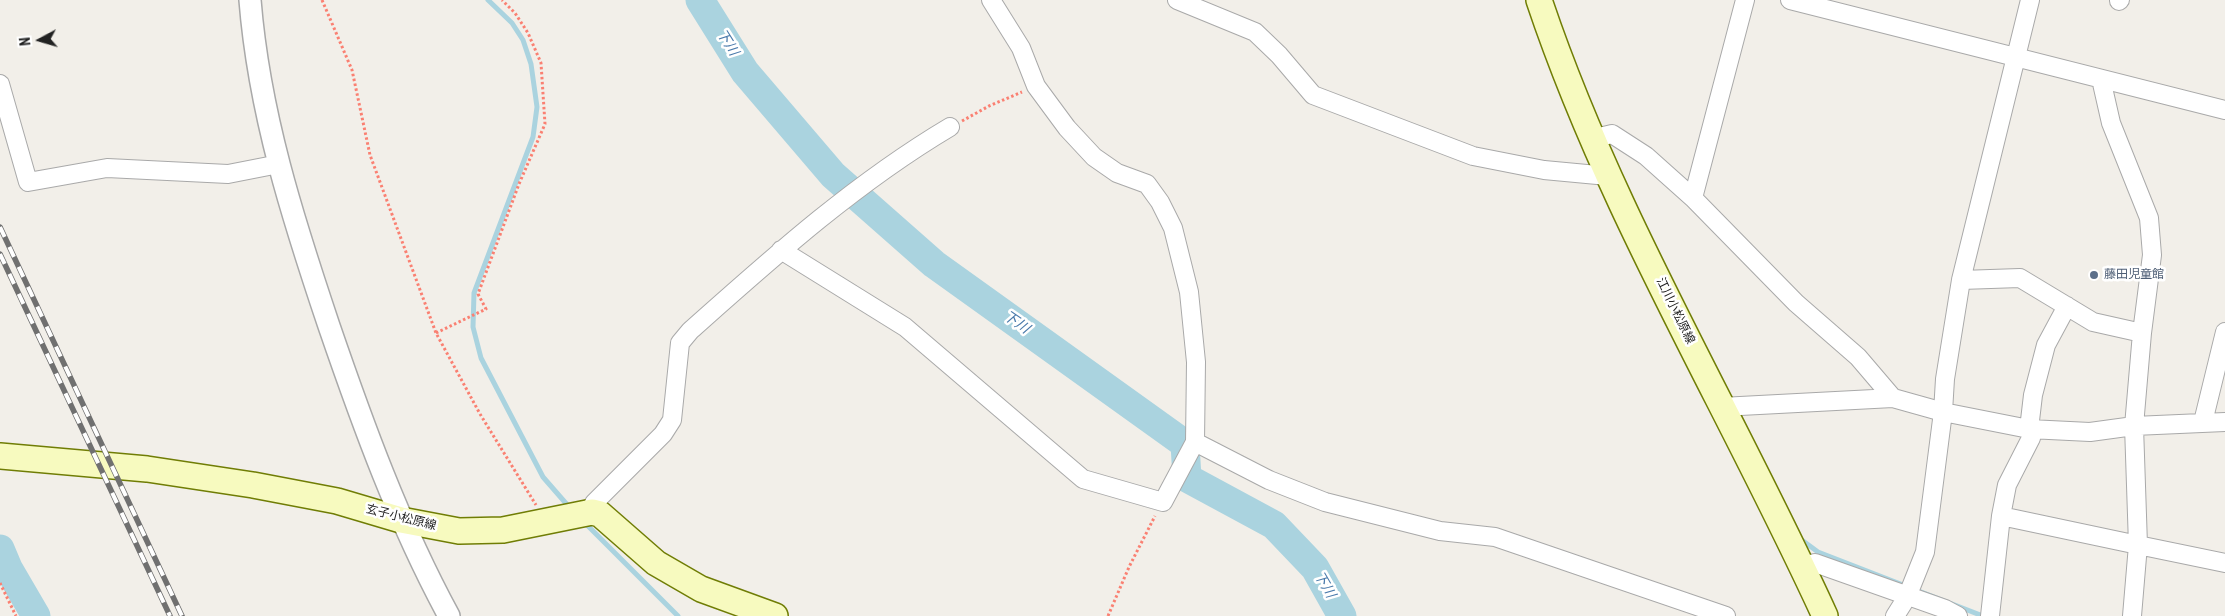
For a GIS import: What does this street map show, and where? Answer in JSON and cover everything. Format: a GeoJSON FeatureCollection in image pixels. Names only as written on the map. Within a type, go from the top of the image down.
{"type":"FeatureCollection","features":[{"type":"Feature","properties":{"kind":"main road","name":"江川小松原線"},"geometry":{"type":"LineString","coordinates":[[1539,0],[1591,139],[1608,176],[1825,616]]}},
{"type":"Feature","properties":{"kind":"main road","name":"玄子小松原線"},"geometry":{"type":"LineString","coordinates":[[0,456],[147,469],[253,485],[337,501],[401,520],[459,531],[503,530],[592,512]]}},
{"type":"Feature","properties":{"kind":"main road"},"geometry":{"type":"LineString","coordinates":[[592,512],[600,514],[656,563],[694,584],[775,616]]}},
{"type":"Feature","properties":{"kind":"street"},"geometry":{"type":"LineString","coordinates":[[250,0],[254,50],[293,220],[345,372],[401,520],[449,616]]}},
{"type":"Feature","properties":{"kind":"street"},"geometry":{"type":"LineString","coordinates":[[781,250],[905,327],[1083,479],[1163,502],[1195,442],[1196,362],[1189,292],[1173,228],[1160,202],[1147,184],[1117,173],[1094,157],[1067,128],[1036,86],[1021,48],[991,0]]}},
{"type":"Feature","properties":{"kind":"street"},"geometry":{"type":"LineString","coordinates":[[1177,0],[1255,32],[1279,55],[1313,95],[1473,156],[1544,170],[1608,176]]}},
{"type":"Feature","properties":{"kind":"street"},"geometry":{"type":"LineString","coordinates":[[1693,198],[1744,0]]}},
{"type":"Feature","properties":{"kind":"street"},"geometry":{"type":"LineString","coordinates":[[1790,0],[2225,110]]}},
{"type":"Feature","properties":{"kind":"street"},"geometry":{"type":"LineString","coordinates":[[1895,616],[1907,597],[1925,552],[1943,412],[1944,379],[1961,280],[2030,0]]}},
{"type":"Feature","properties":{"kind":"street"},"geometry":{"type":"LineString","coordinates":[[2101,79],[2111,123],[2149,218],[2152,255],[2142,333],[2134,426],[2138,545],[2132,616]]}},
{"type":"Feature","properties":{"kind":"street"},"geometry":{"type":"LineString","coordinates":[[0,84],[28,182],[107,168],[228,174],[279,164]]}},
{"type":"Feature","properties":{"kind":"street"},"geometry":{"type":"LineString","coordinates":[[592,512],[594,503],[663,434],[672,420],[680,343],[690,331],[781,250],[843,199],[920,145],[950,128]]}},
{"type":"Feature","properties":{"kind":"street"},"geometry":{"type":"LineString","coordinates":[[1591,139],[1612,134],[1646,156],[1693,198],[1796,303],[1858,357],[1893,398]]}},
{"type":"Feature","properties":{"kind":"street"},"geometry":{"type":"LineString","coordinates":[[1961,280],[2020,278],[2093,322],[2142,333]]}},
{"type":"Feature","properties":{"kind":"street"},"geometry":{"type":"LineString","coordinates":[[1990,616],[2001,516],[2007,486],[2031,438],[2029,429],[2034,395],[2046,345],[2067,306]]}},
{"type":"Feature","properties":{"kind":"street"},"geometry":{"type":"LineString","coordinates":[[2203,422],[2225,332]]}},
{"type":"Feature","properties":{"kind":"street"},"geometry":{"type":"LineString","coordinates":[[1721,407],[1893,398],[1943,412],[2029,429],[2090,432],[2134,426],[2225,422]]}},
{"type":"Feature","properties":{"kind":"street"},"geometry":{"type":"LineString","coordinates":[[1195,442],[1269,480],[1325,502],[1440,531],[1495,537],[1726,616]]}},
{"type":"Feature","properties":{"kind":"street"},"geometry":{"type":"LineString","coordinates":[[2001,516],[2225,563]]}},
{"type":"Feature","properties":{"kind":"street"},"geometry":{"type":"LineString","coordinates":[[1802,566],[1816,563],[1944,609],[1958,616]]}},
{"type":"Feature","properties":{"kind":"path"},"geometry":{"type":"LineString","coordinates":[[322,0],[352,70],[370,155],[436,333],[480,414],[546,521]]}},
{"type":"Feature","properties":{"kind":"path"},"geometry":{"type":"LineString","coordinates":[[436,333],[486,309],[478,294],[519,184],[545,124],[541,63],[528,32],[515,13],[502,0]]}},
{"type":"Feature","properties":{"kind":"path"},"geometry":{"type":"LineString","coordinates":[[950,128],[989,106],[1036,86]]}},
{"type":"Feature","properties":{"kind":"path"},"geometry":{"type":"LineString","coordinates":[[1108,616],[1129,567],[1163,502]]}},
{"type":"Feature","properties":{"kind":"path"},"geometry":{"type":"LineString","coordinates":[[0,583],[16,616]]}},
{"type":"Feature","properties":{"kind":"waterway"},"geometry":{"type":"LineString","coordinates":[[488,0],[512,23],[523,40],[531,64],[537,107],[533,137],[474,293],[473,327],[481,358],[543,477],[570,508]]}},
{"type":"Feature","properties":{"kind":"waterway","name":"下川"},"geometry":{"type":"LineString","coordinates":[[700,0],[745,72],[833,175],[934,264],[1185,444],[1187,478],[1274,525],[1315,568],[1342,616]]}},
{"type":"Feature","properties":{"kind":"waterway"},"geometry":{"type":"LineString","coordinates":[[583,521],[678,616]]}},
{"type":"Feature","properties":{"kind":"waterway"},"geometry":{"type":"LineString","coordinates":[[1799,538],[1818,552],[1983,616]]}},
{"type":"Feature","properties":{"kind":"waterway"},"geometry":{"type":"LineString","coordinates":[[0,549],[8,568],[36,616]]}},
{"type":"Feature","properties":{"kind":"railway"},"geometry":{"type":"LineString","coordinates":[[0,227],[182,616]]}},
{"type":"Feature","properties":{"kind":"railway"},"geometry":{"type":"LineString","coordinates":[[0,254],[170,616]]}},
{"type":"Feature","properties":{"kind":"place","name":"藤田児童館"},"geometry":{"type":"Point","coordinates":[2094,275]}}]}
